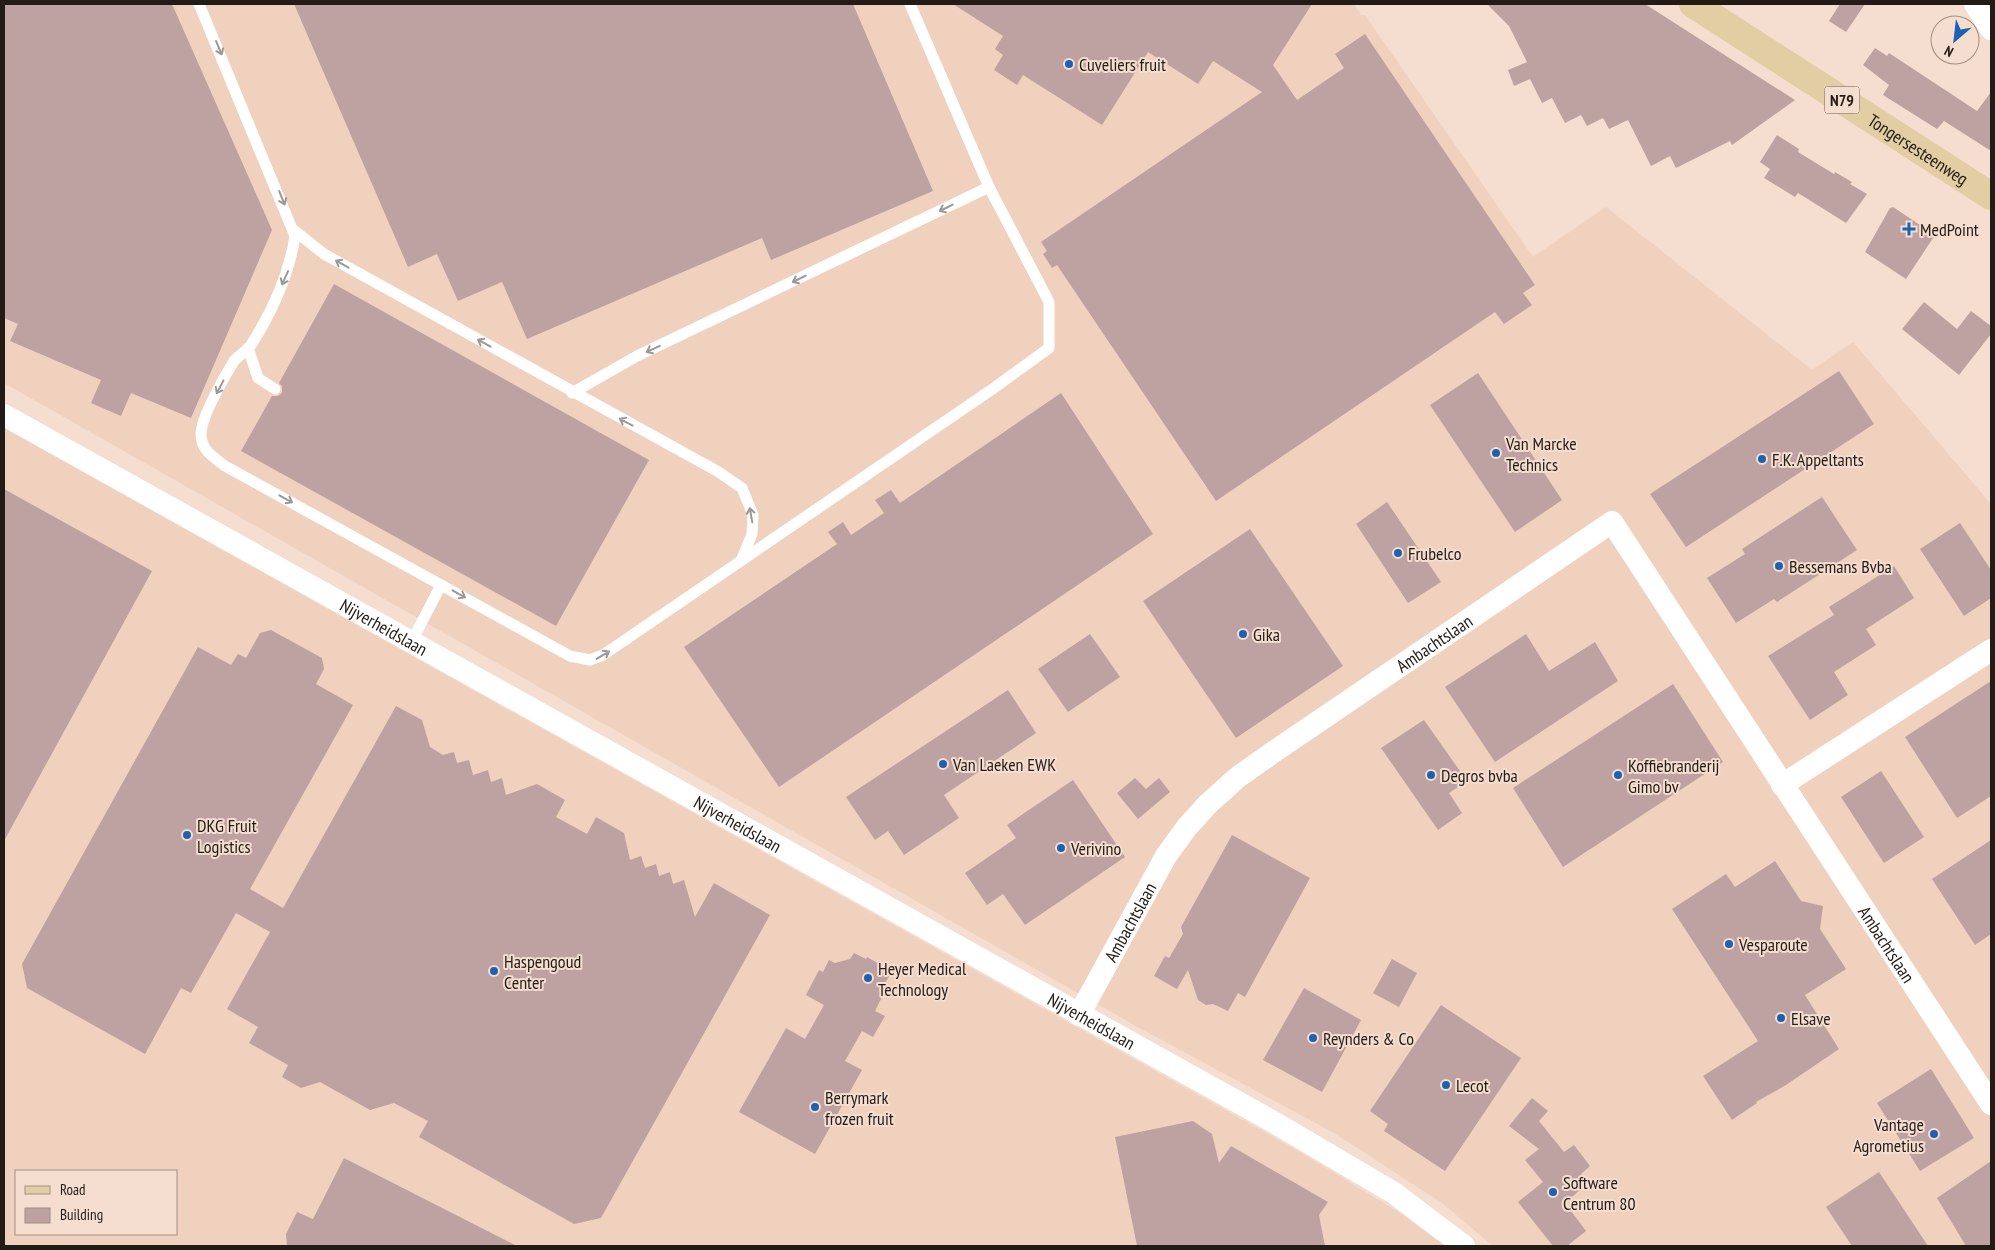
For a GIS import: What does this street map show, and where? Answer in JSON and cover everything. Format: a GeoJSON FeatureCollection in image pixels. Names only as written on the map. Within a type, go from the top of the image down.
{"type":"FeatureCollection","features":[{"type":"Feature","properties":{"kind":"main road","name":"Tongersesteenweg"},"geometry":{"type":"LineString","coordinates":[[1692,4],[1991,196]]}},
{"type":"Feature","properties":{"kind":"street"},"geometry":{"type":"LineString","coordinates":[[1975,4],[1991,29]]}},
{"type":"Feature","properties":{"kind":"street","name":"Nijverheidslaan"},"geometry":{"type":"LineString","coordinates":[[4,415],[1078,1016],[1276,1124],[1394,1193],[1464,1246]]}},
{"type":"Feature","properties":{"kind":"street","name":"Ambachtslaan"},"geometry":{"type":"LineString","coordinates":[[1078,1016],[1166,856],[1187,827],[1208,804],[1238,778],[1272,753],[1612,522],[1991,1104]]}},
{"type":"Feature","properties":{"kind":"street"},"geometry":{"type":"LineString","coordinates":[[1782,785],[1991,650]]}},
{"type":"Feature","properties":{"kind":"lane"},"geometry":{"type":"LineString","coordinates":[[200,4],[295,231],[293,252],[286,276],[248,348],[235,360],[204,420],[201,435],[204,447],[209,454],[225,466],[570,656],[590,660],[603,655],[986,394],[1049,348],[1049,302],[990,187],[910,4]]}},
{"type":"Feature","properties":{"kind":"lane"},"geometry":{"type":"LineString","coordinates":[[572,393],[637,356],[990,187]]}},
{"type":"Feature","properties":{"kind":"lane"},"geometry":{"type":"LineString","coordinates":[[295,231],[324,254],[717,472],[742,488],[753,515],[752,534],[741,561]]}},
{"type":"Feature","properties":{"kind":"lane"},"geometry":{"type":"LineString","coordinates":[[248,348],[258,378],[275,389]]}},
{"type":"Feature","properties":{"kind":"lane"},"geometry":{"type":"LineString","coordinates":[[410,643],[441,585]]}},
{"type":"Feature","properties":{"kind":"shaded area"},"geometry":{"type":"Polygon","coordinates":[[[4,4],[1354,4],[1361,15],[1365,15],[1533,257],[1606,207],[1812,370],[1853,342],[1991,504],[1991,1246],[1493,1246],[1442,1203],[1334,1133],[1134,1025],[4,383],[4,4]]]}},
{"type":"Feature","properties":{"kind":"shaded area"},"geometry":{"type":"Polygon","coordinates":[[[4,428],[1293,1148],[1397,1211],[1445,1246],[4,1246],[4,428]]]}},
{"type":"Feature","properties":{"kind":"building"},"geometry":{"type":"Polygon","coordinates":[[[4,4],[172,4],[272,230],[191,418],[131,393],[121,416],[91,403],[101,380],[10,341],[18,324],[4,318],[4,4]]]}},
{"type":"Feature","properties":{"kind":"building"},"geometry":{"type":"Polygon","coordinates":[[[294,4],[853,4],[933,191],[771,260],[762,238],[527,339],[502,282],[458,301],[437,254],[408,267],[294,4]]]}},
{"type":"Feature","properties":{"kind":"building"},"geometry":{"type":"Polygon","coordinates":[[[953,4],[1312,4],[1273,65],[1297,100],[1344,68],[1335,54],[1365,34],[1535,285],[1523,293],[1532,305],[1504,324],[1495,312],[1216,501],[1057,265],[1052,268],[1043,254],[1047,251],[1041,242],[1262,92],[1213,61],[1198,84],[1148,52],[1102,125],[1023,75],[1017,85],[994,70],[1003,55],[995,49],[1003,36],[953,4]]]}},
{"type":"Feature","properties":{"kind":"building"},"geometry":{"type":"Polygon","coordinates":[[[1487,4],[1645,4],[1795,100],[1732,145],[1730,141],[1676,168],[1670,156],[1651,166],[1628,120],[1609,129],[1603,118],[1587,126],[1581,115],[1565,123],[1552,98],[1542,103],[1530,79],[1514,86],[1508,70],[1527,62],[1509,26],[1487,4]]]}},
{"type":"Feature","properties":{"kind":"building"},"geometry":{"type":"Polygon","coordinates":[[[1840,4],[1865,4],[1846,32],[1829,21],[1840,4]]]}},
{"type":"Feature","properties":{"kind":"building"},"geometry":{"type":"Polygon","coordinates":[[[1875,48],[1887,56],[1889,53],[1977,111],[1991,92],[1991,151],[1944,121],[1937,129],[1883,95],[1889,85],[1863,65],[1875,48]]]}},
{"type":"Feature","properties":{"kind":"building"},"geometry":{"type":"Polygon","coordinates":[[[1777,135],[1799,149],[1798,152],[1834,174],[1835,172],[1852,182],[1850,184],[1867,194],[1846,223],[1798,193],[1795,197],[1764,178],[1770,169],[1760,162],[1777,135]]]}},
{"type":"Feature","properties":{"kind":"building"},"geometry":{"type":"Polygon","coordinates":[[[1893,207],[1935,235],[1906,279],[1865,252],[1890,208],[1893,207]]]}},
{"type":"Feature","properties":{"kind":"building"},"geometry":{"type":"Polygon","coordinates":[[[334,284],[649,460],[556,626],[241,451],[272,396],[278,396],[282,393],[282,386],[279,383],[334,284]]]}},
{"type":"Feature","properties":{"kind":"building"},"geometry":{"type":"Polygon","coordinates":[[[1924,302],[1957,329],[1971,311],[1991,326],[1991,334],[1959,375],[1902,329],[1924,302]]]}},
{"type":"Feature","properties":{"kind":"building","name":"F.K. Appeltants"},"geometry":{"type":"Polygon","coordinates":[[[1839,371],[1874,424],[1686,547],[1650,494],[1839,371]]]}},
{"type":"Feature","properties":{"kind":"building","name":"Van Marcke Technics"},"geometry":{"type":"Polygon","coordinates":[[[1478,373],[1562,500],[1515,532],[1430,405],[1478,373]]]}},
{"type":"Feature","properties":{"kind":"building"},"geometry":{"type":"Polygon","coordinates":[[[1061,393],[1153,534],[779,787],[684,647],[837,544],[828,532],[843,522],[851,535],[884,513],[875,500],[891,490],[900,503],[1061,393]]]}},
{"type":"Feature","properties":{"kind":"building"},"geometry":{"type":"Polygon","coordinates":[[[4,489],[152,571],[4,841],[4,489]]]}},
{"type":"Feature","properties":{"kind":"building","name":"Bessemans Bvba"},"geometry":{"type":"Polygon","coordinates":[[[1822,497],[1857,550],[1777,602],[1774,599],[1736,623],[1707,578],[1745,554],[1742,549],[1822,497]]]}},
{"type":"Feature","properties":{"kind":"building","name":"Frubelco"},"geometry":{"type":"Polygon","coordinates":[[[1387,502],[1441,582],[1408,603],[1356,524],[1387,502]]]}},
{"type":"Feature","properties":{"kind":"building"},"geometry":{"type":"Polygon","coordinates":[[[1960,523],[1991,570],[1991,598],[1964,616],[1920,549],[1960,523]]]}},
{"type":"Feature","properties":{"kind":"building","name":"Gika"},"geometry":{"type":"Polygon","coordinates":[[[1250,529],[1343,666],[1236,738],[1143,601],[1250,529]]]}},
{"type":"Feature","properties":{"kind":"building"},"geometry":{"type":"Polygon","coordinates":[[[1894,566],[1914,598],[1866,629],[1876,645],[1834,672],[1848,695],[1810,720],[1768,656],[1834,615],[1829,607],[1894,566]]]}},
{"type":"Feature","properties":{"kind":"building","name":"Haspengoud Center"},"geometry":{"type":"Polygon","coordinates":[[[271,630],[322,658],[324,669],[316,684],[353,705],[250,889],[283,908],[396,706],[422,720],[430,747],[443,755],[454,752],[457,763],[469,760],[473,775],[488,770],[491,782],[502,778],[506,795],[537,784],[565,800],[556,817],[587,834],[596,817],[624,833],[630,860],[641,856],[645,868],[656,864],[659,876],[670,872],[673,884],[684,880],[695,917],[714,883],[770,915],[601,1218],[574,1224],[419,1137],[428,1121],[394,1103],[370,1110],[320,1082],[301,1088],[282,1077],[288,1065],[249,1043],[258,1027],[227,1009],[270,932],[236,913],[191,993],[181,988],[145,1054],[27,988],[22,964],[198,647],[231,665],[238,654],[246,658],[260,633],[271,630]]]}},
{"type":"Feature","properties":{"kind":"building"},"geometry":{"type":"Polygon","coordinates":[[[1090,634],[1120,677],[1068,712],[1038,669],[1090,634]]]}},
{"type":"Feature","properties":{"kind":"building"},"geometry":{"type":"Polygon","coordinates":[[[1526,634],[1549,671],[1595,642],[1618,681],[1495,762],[1445,687],[1526,634]]]}},
{"type":"Feature","properties":{"kind":"building"},"geometry":{"type":"Polygon","coordinates":[[[1991,681],[1991,796],[1957,818],[1905,737],[1991,681]]]}},
{"type":"Feature","properties":{"kind":"building","name":"Koffiebranderij Gimo bv"},"geometry":{"type":"Polygon","coordinates":[[[1673,684],[1723,762],[1563,867],[1513,788],[1673,684]]]}},
{"type":"Feature","properties":{"kind":"building","name":"Van Laeken EWK"},"geometry":{"type":"Polygon","coordinates":[[[1008,690],[1036,733],[944,795],[959,818],[904,855],[888,831],[875,840],[846,797],[1008,690]]]}},
{"type":"Feature","properties":{"kind":"building","name":"Degros bvba"},"geometry":{"type":"Polygon","coordinates":[[[1424,720],[1467,781],[1449,793],[1462,813],[1438,830],[1381,748],[1424,720]]]}},
{"type":"Feature","properties":{"kind":"building"},"geometry":{"type":"Polygon","coordinates":[[[1881,771],[1924,837],[1884,863],[1841,797],[1881,771]]]}},
{"type":"Feature","properties":{"kind":"building"},"geometry":{"type":"Polygon","coordinates":[[[1135,778],[1146,789],[1159,778],[1170,792],[1138,819],[1117,793],[1135,778]]]}},
{"type":"Feature","properties":{"kind":"building","name":"Verivino"},"geometry":{"type":"Polygon","coordinates":[[[1073,780],[1125,857],[1025,925],[1003,894],[987,905],[965,873],[1016,838],[1007,825],[1073,780]]]}},
{"type":"Feature","properties":{"kind":"building"},"geometry":{"type":"Polygon","coordinates":[[[1232,835],[1310,878],[1245,997],[1238,993],[1228,1011],[1213,1004],[1206,1005],[1198,1000],[1188,970],[1177,989],[1154,976],[1165,956],[1169,958],[1183,934],[1181,927],[1232,835]]]}},
{"type":"Feature","properties":{"kind":"building"},"geometry":{"type":"Polygon","coordinates":[[[1991,840],[1991,934],[1975,945],[1932,879],[1991,840]]]}},
{"type":"Feature","properties":{"kind":"building"},"geometry":{"type":"Polygon","coordinates":[[[1775,861],[1801,901],[1823,906],[1820,929],[1846,969],[1805,995],[1839,1049],[1786,1085],[1756,1102],[1732,1120],[1703,1076],[1758,1041],[1672,909],[1726,874],[1735,887],[1775,861]]]}},
{"type":"Feature","properties":{"kind":"building"},"geometry":{"type":"Polygon","coordinates":[[[854,953],[866,959],[867,957],[892,971],[882,989],[885,991],[875,1011],[885,1016],[873,1037],[862,1031],[845,1061],[862,1070],[815,1154],[739,1112],[786,1028],[805,1039],[824,1005],[806,995],[819,970],[823,972],[829,960],[835,963],[850,959],[854,953]]]}},
{"type":"Feature","properties":{"kind":"building"},"geometry":{"type":"Polygon","coordinates":[[[1392,959],[1417,973],[1399,1007],[1373,993],[1392,959]]]}},
{"type":"Feature","properties":{"kind":"building","name":"Reynders & Co"},"geometry":{"type":"Polygon","coordinates":[[[1304,988],[1361,1020],[1322,1092],[1263,1060],[1304,988]]]}},
{"type":"Feature","properties":{"kind":"building","name":"Lecot"},"geometry":{"type":"Polygon","coordinates":[[[1441,1005],[1521,1058],[1445,1171],[1384,1131],[1388,1124],[1370,1111],[1441,1005]]]}},
{"type":"Feature","properties":{"kind":"building","name":"Vantage Agrometius"},"geometry":{"type":"Polygon","coordinates":[[[1931,1069],[1974,1138],[1920,1171],[1877,1103],[1931,1069]]]}},
{"type":"Feature","properties":{"kind":"building","name":"Software Centrum 80"},"geometry":{"type":"Polygon","coordinates":[[[1532,1098],[1548,1111],[1539,1121],[1564,1152],[1574,1145],[1590,1166],[1581,1174],[1588,1183],[1565,1203],[1586,1231],[1567,1246],[1553,1246],[1518,1202],[1543,1182],[1525,1160],[1539,1149],[1509,1126],[1532,1098]]]}},
{"type":"Feature","properties":{"kind":"building"},"geometry":{"type":"Polygon","coordinates":[[[1193,1121],[1212,1134],[1219,1163],[1231,1146],[1328,1202],[1319,1215],[1325,1246],[1137,1246],[1115,1137],[1193,1121]]]}},
{"type":"Feature","properties":{"kind":"building"},"geometry":{"type":"Polygon","coordinates":[[[344,1158],[517,1246],[287,1246],[286,1234],[297,1212],[313,1219],[344,1158]]]}},
{"type":"Feature","properties":{"kind":"building"},"geometry":{"type":"Polygon","coordinates":[[[1991,1161],[1991,1246],[1966,1246],[1937,1198],[1991,1161]]]}},
{"type":"Feature","properties":{"kind":"building"},"geometry":{"type":"Polygon","coordinates":[[[1879,1172],[1928,1246],[1852,1246],[1826,1207],[1879,1172]]]}},
{"type":"Feature","properties":{"kind":"place","name":"Cuveliers fruit"},"geometry":{"type":"Point","coordinates":[1069,64]}},
{"type":"Feature","properties":{"kind":"place","name":"MedPoint"},"geometry":{"type":"Point","coordinates":[1909,229]}},
{"type":"Feature","properties":{"kind":"place","name":"Van Marcke Technics"},"geometry":{"type":"Point","coordinates":[1496,453]}},
{"type":"Feature","properties":{"kind":"place","name":"F.K. Appeltants"},"geometry":{"type":"Point","coordinates":[1762,459]}},
{"type":"Feature","properties":{"kind":"place","name":"Frubelco"},"geometry":{"type":"Point","coordinates":[1398,553]}},
{"type":"Feature","properties":{"kind":"place","name":"Bessemans Bvba"},"geometry":{"type":"Point","coordinates":[1779,566]}},
{"type":"Feature","properties":{"kind":"place","name":"Gika"},"geometry":{"type":"Point","coordinates":[1243,634]}},
{"type":"Feature","properties":{"kind":"place","name":"Van Laeken EWK"},"geometry":{"type":"Point","coordinates":[943,764]}},
{"type":"Feature","properties":{"kind":"place","name":"Degros bvba"},"geometry":{"type":"Point","coordinates":[1431,775]}},
{"type":"Feature","properties":{"kind":"place","name":"Koffiebranderij Gimo bv"},"geometry":{"type":"Point","coordinates":[1618,775]}},
{"type":"Feature","properties":{"kind":"place","name":"DKG Fruit Logistics"},"geometry":{"type":"Point","coordinates":[187,835]}},
{"type":"Feature","properties":{"kind":"place","name":"Verivino"},"geometry":{"type":"Point","coordinates":[1061,848]}},
{"type":"Feature","properties":{"kind":"place","name":"Vesparoute"},"geometry":{"type":"Point","coordinates":[1729,944]}},
{"type":"Feature","properties":{"kind":"place","name":"Haspengoud Center"},"geometry":{"type":"Point","coordinates":[494,971]}},
{"type":"Feature","properties":{"kind":"place","name":"Heyer Medical Technology"},"geometry":{"type":"Point","coordinates":[868,978]}},
{"type":"Feature","properties":{"kind":"place","name":"Elsave"},"geometry":{"type":"Point","coordinates":[1781,1018]}},
{"type":"Feature","properties":{"kind":"place","name":"Reynders & Co"},"geometry":{"type":"Point","coordinates":[1313,1038]}},
{"type":"Feature","properties":{"kind":"place","name":"Lecot"},"geometry":{"type":"Point","coordinates":[1446,1085]}},
{"type":"Feature","properties":{"kind":"place","name":"Berrymark frozen fruit"},"geometry":{"type":"Point","coordinates":[815,1107]}},
{"type":"Feature","properties":{"kind":"place","name":"Vantage Agrometius"},"geometry":{"type":"Point","coordinates":[1934,1134]}},
{"type":"Feature","properties":{"kind":"place","name":"Software Centrum 80"},"geometry":{"type":"Point","coordinates":[1553,1192]}}]}
